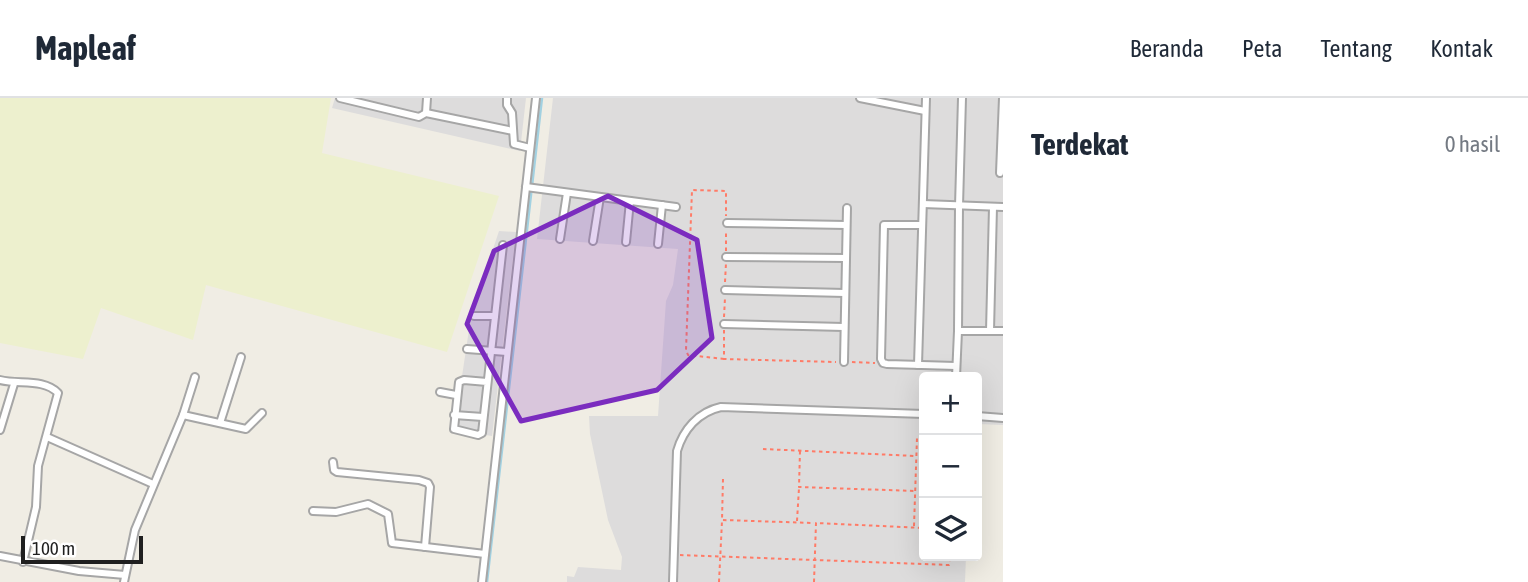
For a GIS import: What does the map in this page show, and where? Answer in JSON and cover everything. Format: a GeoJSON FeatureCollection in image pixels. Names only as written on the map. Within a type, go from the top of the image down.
{"type":"FeatureCollection","features":[{"type":"Feature","properties":{"kind":"street"},"geometry":{"type":"LineString","coordinates":[[340,98],[419,117],[426,113],[513,131]]}},
{"type":"Feature","properties":{"kind":"street"},"geometry":{"type":"LineString","coordinates":[[426,113],[427,98]]}},
{"type":"Feature","properties":{"kind":"street"},"geometry":{"type":"LineString","coordinates":[[506,98],[512,113],[514,144],[530,148]]}},
{"type":"Feature","properties":{"kind":"street"},"geometry":{"type":"LineString","coordinates":[[482,582],[507,352],[529,188],[530,148],[536,98]]}},
{"type":"Feature","properties":{"kind":"street"},"geometry":{"type":"LineString","coordinates":[[860,98],[925,111]]}},
{"type":"Feature","properties":{"kind":"street"},"geometry":{"type":"LineString","coordinates":[[918,365],[926,98]]}},
{"type":"Feature","properties":{"kind":"street"},"geometry":{"type":"LineString","coordinates":[[956,372],[962,98]]}},
{"type":"Feature","properties":{"kind":"street"},"geometry":{"type":"LineString","coordinates":[[1000,173],[1003,98]]}},
{"type":"Feature","properties":{"kind":"street"},"geometry":{"type":"LineString","coordinates":[[529,188],[676,207]]}},
{"type":"Feature","properties":{"kind":"street"},"geometry":{"type":"LineString","coordinates":[[560,239],[567,193]]}},
{"type":"Feature","properties":{"kind":"street"},"geometry":{"type":"LineString","coordinates":[[593,241],[600,197]]}},
{"type":"Feature","properties":{"kind":"street"},"geometry":{"type":"LineString","coordinates":[[626,242],[630,201]]}},
{"type":"Feature","properties":{"kind":"street"},"geometry":{"type":"LineString","coordinates":[[923,204],[1003,207]]}},
{"type":"Feature","properties":{"kind":"street"},"geometry":{"type":"LineString","coordinates":[[658,244],[663,205]]}},
{"type":"Feature","properties":{"kind":"street"},"geometry":{"type":"LineString","coordinates":[[990,331],[993,207]]}},
{"type":"Feature","properties":{"kind":"street"},"geometry":{"type":"LineString","coordinates":[[844,362],[846,208]]}},
{"type":"Feature","properties":{"kind":"street"},"geometry":{"type":"LineString","coordinates":[[727,223],[846,225]]}},
{"type":"Feature","properties":{"kind":"street"},"geometry":{"type":"LineString","coordinates":[[922,225],[884,225],[883,363],[956,366]]}},
{"type":"Feature","properties":{"kind":"street"},"geometry":{"type":"LineString","coordinates":[[487,382],[461,381],[457,385],[454,429],[479,435],[482,433],[503,245]]}},
{"type":"Feature","properties":{"kind":"street"},"geometry":{"type":"LineString","coordinates":[[726,257],[846,258]]}},
{"type":"Feature","properties":{"kind":"street"},"geometry":{"type":"LineString","coordinates":[[489,285],[499,284]]}},
{"type":"Feature","properties":{"kind":"street"},"geometry":{"type":"LineString","coordinates":[[725,290],[845,293]]}},
{"type":"Feature","properties":{"kind":"street"},"geometry":{"type":"LineString","coordinates":[[474,316],[495,316]]}},
{"type":"Feature","properties":{"kind":"street"},"geometry":{"type":"LineString","coordinates":[[724,324],[844,327]]}},
{"type":"Feature","properties":{"kind":"street"},"geometry":{"type":"LineString","coordinates":[[958,331],[1003,331]]}},
{"type":"Feature","properties":{"kind":"street"},"geometry":{"type":"LineString","coordinates":[[467,349],[507,352]]}},
{"type":"Feature","properties":{"kind":"street"},"geometry":{"type":"LineString","coordinates":[[219,423],[241,357]]}},
{"type":"Feature","properties":{"kind":"street"},"geometry":{"type":"LineString","coordinates":[[0,556],[124,578],[135,530],[184,415],[195,377]]}},
{"type":"Feature","properties":{"kind":"street"},"geometry":{"type":"LineString","coordinates":[[0,380],[14,384],[30,382],[51,387],[58,393],[38,466],[36,507],[23,562]]}},
{"type":"Feature","properties":{"kind":"street"},"geometry":{"type":"LineString","coordinates":[[0,428],[14,384]]}},
{"type":"Feature","properties":{"kind":"street"},"geometry":{"type":"LineString","coordinates":[[440,392],[456,395]]}},
{"type":"Feature","properties":{"kind":"street"},"geometry":{"type":"LineString","coordinates":[[673,582],[677,451],[684,432],[710,409],[721,407],[919,414]]}},
{"type":"Feature","properties":{"kind":"street"},"geometry":{"type":"LineString","coordinates":[[184,415],[248,428],[262,413]]}},
{"type":"Feature","properties":{"kind":"street"},"geometry":{"type":"LineString","coordinates":[[454,415],[483,417]]}},
{"type":"Feature","properties":{"kind":"street"},"geometry":{"type":"LineString","coordinates":[[982,416],[1003,418]]}},
{"type":"Feature","properties":{"kind":"street"},"geometry":{"type":"LineString","coordinates":[[47,437],[153,484]]}},
{"type":"Feature","properties":{"kind":"street"},"geometry":{"type":"LineString","coordinates":[[333,462],[337,472],[428,483],[430,488],[425,547]]}},
{"type":"Feature","properties":{"kind":"street"},"geometry":{"type":"LineString","coordinates":[[313,511],[336,512],[368,504],[388,514],[392,543],[485,554]]}},
{"type":"Feature","properties":{"kind":"path"},"geometry":{"type":"LineString","coordinates":[[724,359],[726,191],[692,190],[685,350],[688,355],[724,359],[883,363]]}},
{"type":"Feature","properties":{"kind":"path"},"geometry":{"type":"LineString","coordinates":[[914,527],[917,438]]}},
{"type":"Feature","properties":{"kind":"path"},"geometry":{"type":"LineString","coordinates":[[763,449],[916,456]]}},
{"type":"Feature","properties":{"kind":"path"},"geometry":{"type":"LineString","coordinates":[[797,522],[800,451]]}},
{"type":"Feature","properties":{"kind":"path"},"geometry":{"type":"LineString","coordinates":[[719,582],[723,479]]}},
{"type":"Feature","properties":{"kind":"path"},"geometry":{"type":"LineString","coordinates":[[799,487],[915,491]]}},
{"type":"Feature","properties":{"kind":"path"},"geometry":{"type":"LineString","coordinates":[[722,520],[919,528]]}},
{"type":"Feature","properties":{"kind":"path"},"geometry":{"type":"LineString","coordinates":[[814,582],[816,523]]}},
{"type":"Feature","properties":{"kind":"path"},"geometry":{"type":"LineString","coordinates":[[674,555],[949,565],[949,561]]}},
{"type":"Feature","properties":{"kind":"highlighted area"},"geometry":{"type":"Polygon","coordinates":[[[608,196],[697,240],[712,338],[657,390],[521,421],[467,324],[494,251],[608,196]]]}},
{"type":"Feature","properties":{"kind":"shaded area"},"geometry":{"type":"Polygon","coordinates":[[[335,98],[526,98],[520,151],[332,108],[335,98]]]}},
{"type":"Feature","properties":{"kind":"shaded area"},"geometry":{"type":"Polygon","coordinates":[[[553,98],[1003,98],[1003,425],[982,424],[982,372],[919,372],[919,561],[966,561],[965,582],[567,582],[567,576],[574,577],[578,567],[621,570],[622,557],[608,520],[590,434],[589,416],[658,416],[666,301],[673,285],[678,249],[537,239],[553,98]]]}},
{"type":"Feature","properties":{"kind":"shaded area"},"geometry":{"type":"Polygon","coordinates":[[[499,231],[516,232],[492,436],[454,430],[471,316],[499,231]]]}},
{"type":"Feature","properties":{"kind":"green space"},"geometry":{"type":"Polygon","coordinates":[[[0,98],[331,98],[322,153],[499,196],[447,352],[206,285],[193,340],[101,308],[83,359],[0,343],[0,98]]]}},
{"type":"Feature","properties":{"kind":"waterway"},"geometry":{"type":"LineString","coordinates":[[487,582],[542,98]]}}]}
